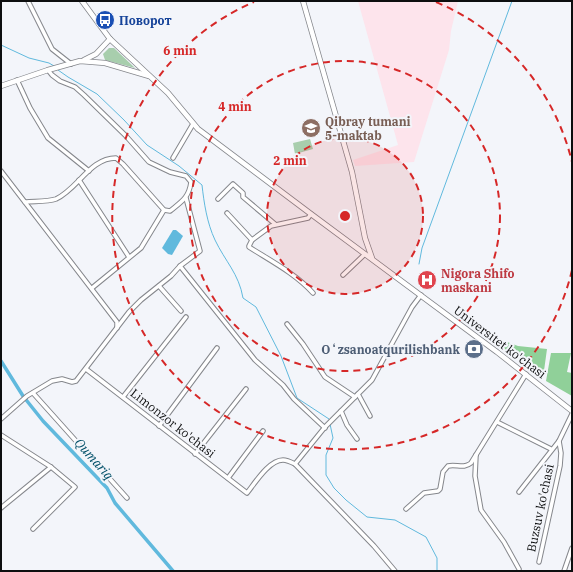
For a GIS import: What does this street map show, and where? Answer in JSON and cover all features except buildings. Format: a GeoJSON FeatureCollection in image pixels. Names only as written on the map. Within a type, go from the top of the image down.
{"type":"FeatureCollection","features":[{"type":"Feature","properties":{"kind":"main road","name":"Universitet ko'chasi"},"geometry":{"type":"LineString","coordinates":[[82,1],[110,40],[168,93],[193,124],[526,374],[572,412]]}},
{"type":"Feature","properties":{"kind":"main road"},"geometry":{"type":"LineString","coordinates":[[303,1],[352,172],[365,238],[372,258]]}},
{"type":"Feature","properties":{"kind":"main road"},"geometry":{"type":"LineString","coordinates":[[1,86],[80,61],[96,54],[110,40]]}},
{"type":"Feature","properties":{"kind":"main road"},"geometry":{"type":"LineString","coordinates":[[80,61],[105,63],[150,77]]}},
{"type":"Feature","properties":{"kind":"main road"},"geometry":{"type":"LineString","coordinates":[[358,248],[365,238]]}},
{"type":"Feature","properties":{"kind":"street"},"geometry":{"type":"LineString","coordinates":[[28,1],[52,49],[71,64]]}},
{"type":"Feature","properties":{"kind":"street"},"geometry":{"type":"LineString","coordinates":[[51,70],[52,75],[84,95],[126,136],[149,162],[170,172],[186,176],[191,182],[190,190],[186,198],[170,210],[164,210]]}},
{"type":"Feature","properties":{"kind":"street"},"geometry":{"type":"LineString","coordinates":[[17,80],[30,108],[48,138],[88,171]]}},
{"type":"Feature","properties":{"kind":"street"},"geometry":{"type":"LineString","coordinates":[[173,158],[193,124]]}},
{"type":"Feature","properties":{"kind":"street"},"geometry":{"type":"LineString","coordinates":[[25,202],[54,199],[65,194],[88,171],[103,161],[116,158],[156,199],[164,210]]}},
{"type":"Feature","properties":{"kind":"street"},"geometry":{"type":"LineString","coordinates":[[1,171],[117,322],[117,329]]}},
{"type":"Feature","properties":{"kind":"street"},"geometry":{"type":"LineString","coordinates":[[80,180],[129,257]]}},
{"type":"Feature","properties":{"kind":"street"},"geometry":{"type":"LineString","coordinates":[[218,199],[233,184],[243,193],[243,197],[275,224]]}},
{"type":"Feature","properties":{"kind":"street"},"geometry":{"type":"LineString","coordinates":[[1,419],[21,400],[57,379],[72,382],[76,381],[129,312],[141,300],[171,276],[180,266],[200,251],[186,198]]}},
{"type":"Feature","properties":{"kind":"street"},"geometry":{"type":"LineString","coordinates":[[92,288],[141,248],[164,210]]}},
{"type":"Feature","properties":{"kind":"street"},"geometry":{"type":"LineString","coordinates":[[227,212],[252,240]]}},
{"type":"Feature","properties":{"kind":"street"},"geometry":{"type":"LineString","coordinates":[[311,214],[308,218],[275,224],[252,240],[249,244],[249,248],[296,278],[307,286],[313,293]]}},
{"type":"Feature","properties":{"kind":"street"},"geometry":{"type":"LineString","coordinates":[[343,275],[365,254]]}},
{"type":"Feature","properties":{"kind":"street"},"geometry":{"type":"LineString","coordinates":[[180,266],[255,360],[284,385],[294,399],[325,427]]}},
{"type":"Feature","properties":{"kind":"street"},"geometry":{"type":"LineString","coordinates":[[159,286],[181,312]]}},
{"type":"Feature","properties":{"kind":"street"},"geometry":{"type":"LineString","coordinates":[[395,571],[374,546],[295,464],[336,415],[372,380],[412,307],[421,295]]}},
{"type":"Feature","properties":{"kind":"street"},"geometry":{"type":"LineString","coordinates":[[123,397],[186,317]]}},
{"type":"Feature","properties":{"kind":"street"},"geometry":{"type":"LineString","coordinates":[[287,324],[303,344],[325,377],[357,395],[370,416]]}},
{"type":"Feature","properties":{"kind":"street"},"geometry":{"type":"LineString","coordinates":[[159,426],[217,348]]}},
{"type":"Feature","properties":{"kind":"street","name":"Limonzor ko'chasi"},"geometry":{"type":"LineString","coordinates":[[86,369],[247,493],[270,465],[276,461],[284,460],[295,464]]}},
{"type":"Feature","properties":{"kind":"street"},"geometry":{"type":"LineString","coordinates":[[406,509],[424,493],[438,491],[443,472],[448,466],[468,465],[497,422],[526,374]]}},
{"type":"Feature","properties":{"kind":"street"},"geometry":{"type":"LineString","coordinates":[[195,454],[246,389]]}},
{"type":"Feature","properties":{"kind":"street"},"geometry":{"type":"LineString","coordinates":[[33,393],[127,498]]}},
{"type":"Feature","properties":{"kind":"street"},"geometry":{"type":"LineString","coordinates":[[341,411],[347,425],[357,439]]}},
{"type":"Feature","properties":{"kind":"street"},"geometry":{"type":"LineString","coordinates":[[519,492],[559,440],[572,412]]}},
{"type":"Feature","properties":{"kind":"street"},"geometry":{"type":"LineString","coordinates":[[497,422],[551,450]]}},
{"type":"Feature","properties":{"kind":"street"},"geometry":{"type":"LineString","coordinates":[[228,478],[264,431]]}},
{"type":"Feature","properties":{"kind":"street"},"geometry":{"type":"LineString","coordinates":[[1,435],[51,467],[75,487],[33,530]]}},
{"type":"Feature","properties":{"kind":"street","name":"Buzsuv ko'chasi"},"geometry":{"type":"LineString","coordinates":[[539,562],[560,466],[561,453],[559,440]]}},
{"type":"Feature","properties":{"kind":"street"},"geometry":{"type":"LineString","coordinates":[[476,453],[475,476],[481,510],[504,542],[519,569]]}},
{"type":"Feature","properties":{"kind":"street"},"geometry":{"type":"LineString","coordinates":[[1,508],[51,467]]}},
{"type":"Feature","properties":{"kind":"street"},"geometry":{"type":"LineString","coordinates":[[564,571],[572,548]]}},
{"type":"Feature","properties":{"kind":"shaded area"},"geometry":{"type":"Polygon","coordinates":[[[358,1],[458,1],[451,31],[449,50],[414,162],[355,166],[353,160],[398,145],[358,1]]]}},
{"type":"Feature","properties":{"kind":"green space"},"geometry":{"type":"Polygon","coordinates":[[[109,48],[114,48],[135,68],[105,60],[103,54],[109,48]]]}},
{"type":"Feature","properties":{"kind":"green space"},"geometry":{"type":"Polygon","coordinates":[[[310,139],[313,149],[295,154],[293,143],[310,139]]]}},
{"type":"Feature","properties":{"kind":"green space"},"geometry":{"type":"Polygon","coordinates":[[[507,342],[518,346],[547,349],[543,378],[503,348],[507,342]]]}},
{"type":"Feature","properties":{"kind":"green space"},"geometry":{"type":"Polygon","coordinates":[[[551,353],[571,353],[567,372],[572,373],[572,396],[546,381],[551,353]]]}},
{"type":"Feature","properties":{"kind":"water"},"geometry":{"type":"Polygon","coordinates":[[[173,230],[176,230],[183,236],[172,255],[168,254],[162,248],[173,230]]]}},
{"type":"Feature","properties":{"kind":"waterway"},"geometry":{"type":"LineString","coordinates":[[419,264],[422,248],[512,1]]}},
{"type":"Feature","properties":{"kind":"waterway"},"geometry":{"type":"LineString","coordinates":[[1,45],[29,58],[49,63],[54,66]]}},
{"type":"Feature","properties":{"kind":"waterway"},"geometry":{"type":"LineString","coordinates":[[58,70],[97,94],[147,145],[179,166],[202,185],[208,220],[215,240],[235,275],[243,298],[256,307],[281,356],[297,398],[330,421]]}},
{"type":"Feature","properties":{"kind":"waterway","name":"Qumariq"},"geometry":{"type":"LineString","coordinates":[[1,361],[23,396],[43,421],[107,488],[115,503],[173,571]]}},
{"type":"Feature","properties":{"kind":"waterway"},"geometry":{"type":"LineString","coordinates":[[330,424],[333,438],[326,455],[326,475],[334,488],[367,517],[395,520],[426,537],[437,558],[437,571]]}},
{"type":"Feature","properties":{"kind":"place","name":"Поворот"},"geometry":{"type":"Point","coordinates":[105,20]}},
{"type":"Feature","properties":{"kind":"place","name":"Qibray tumani 5-maktab"},"geometry":{"type":"Point","coordinates":[311,128]}},
{"type":"Feature","properties":{"kind":"place","name":"Nigora Shifo maskani"},"geometry":{"type":"Point","coordinates":[427,280]}},
{"type":"Feature","properties":{"kind":"place","name":"Oʻzsanoatqurilishbank"},"geometry":{"type":"Point","coordinates":[474,349]}}]}
